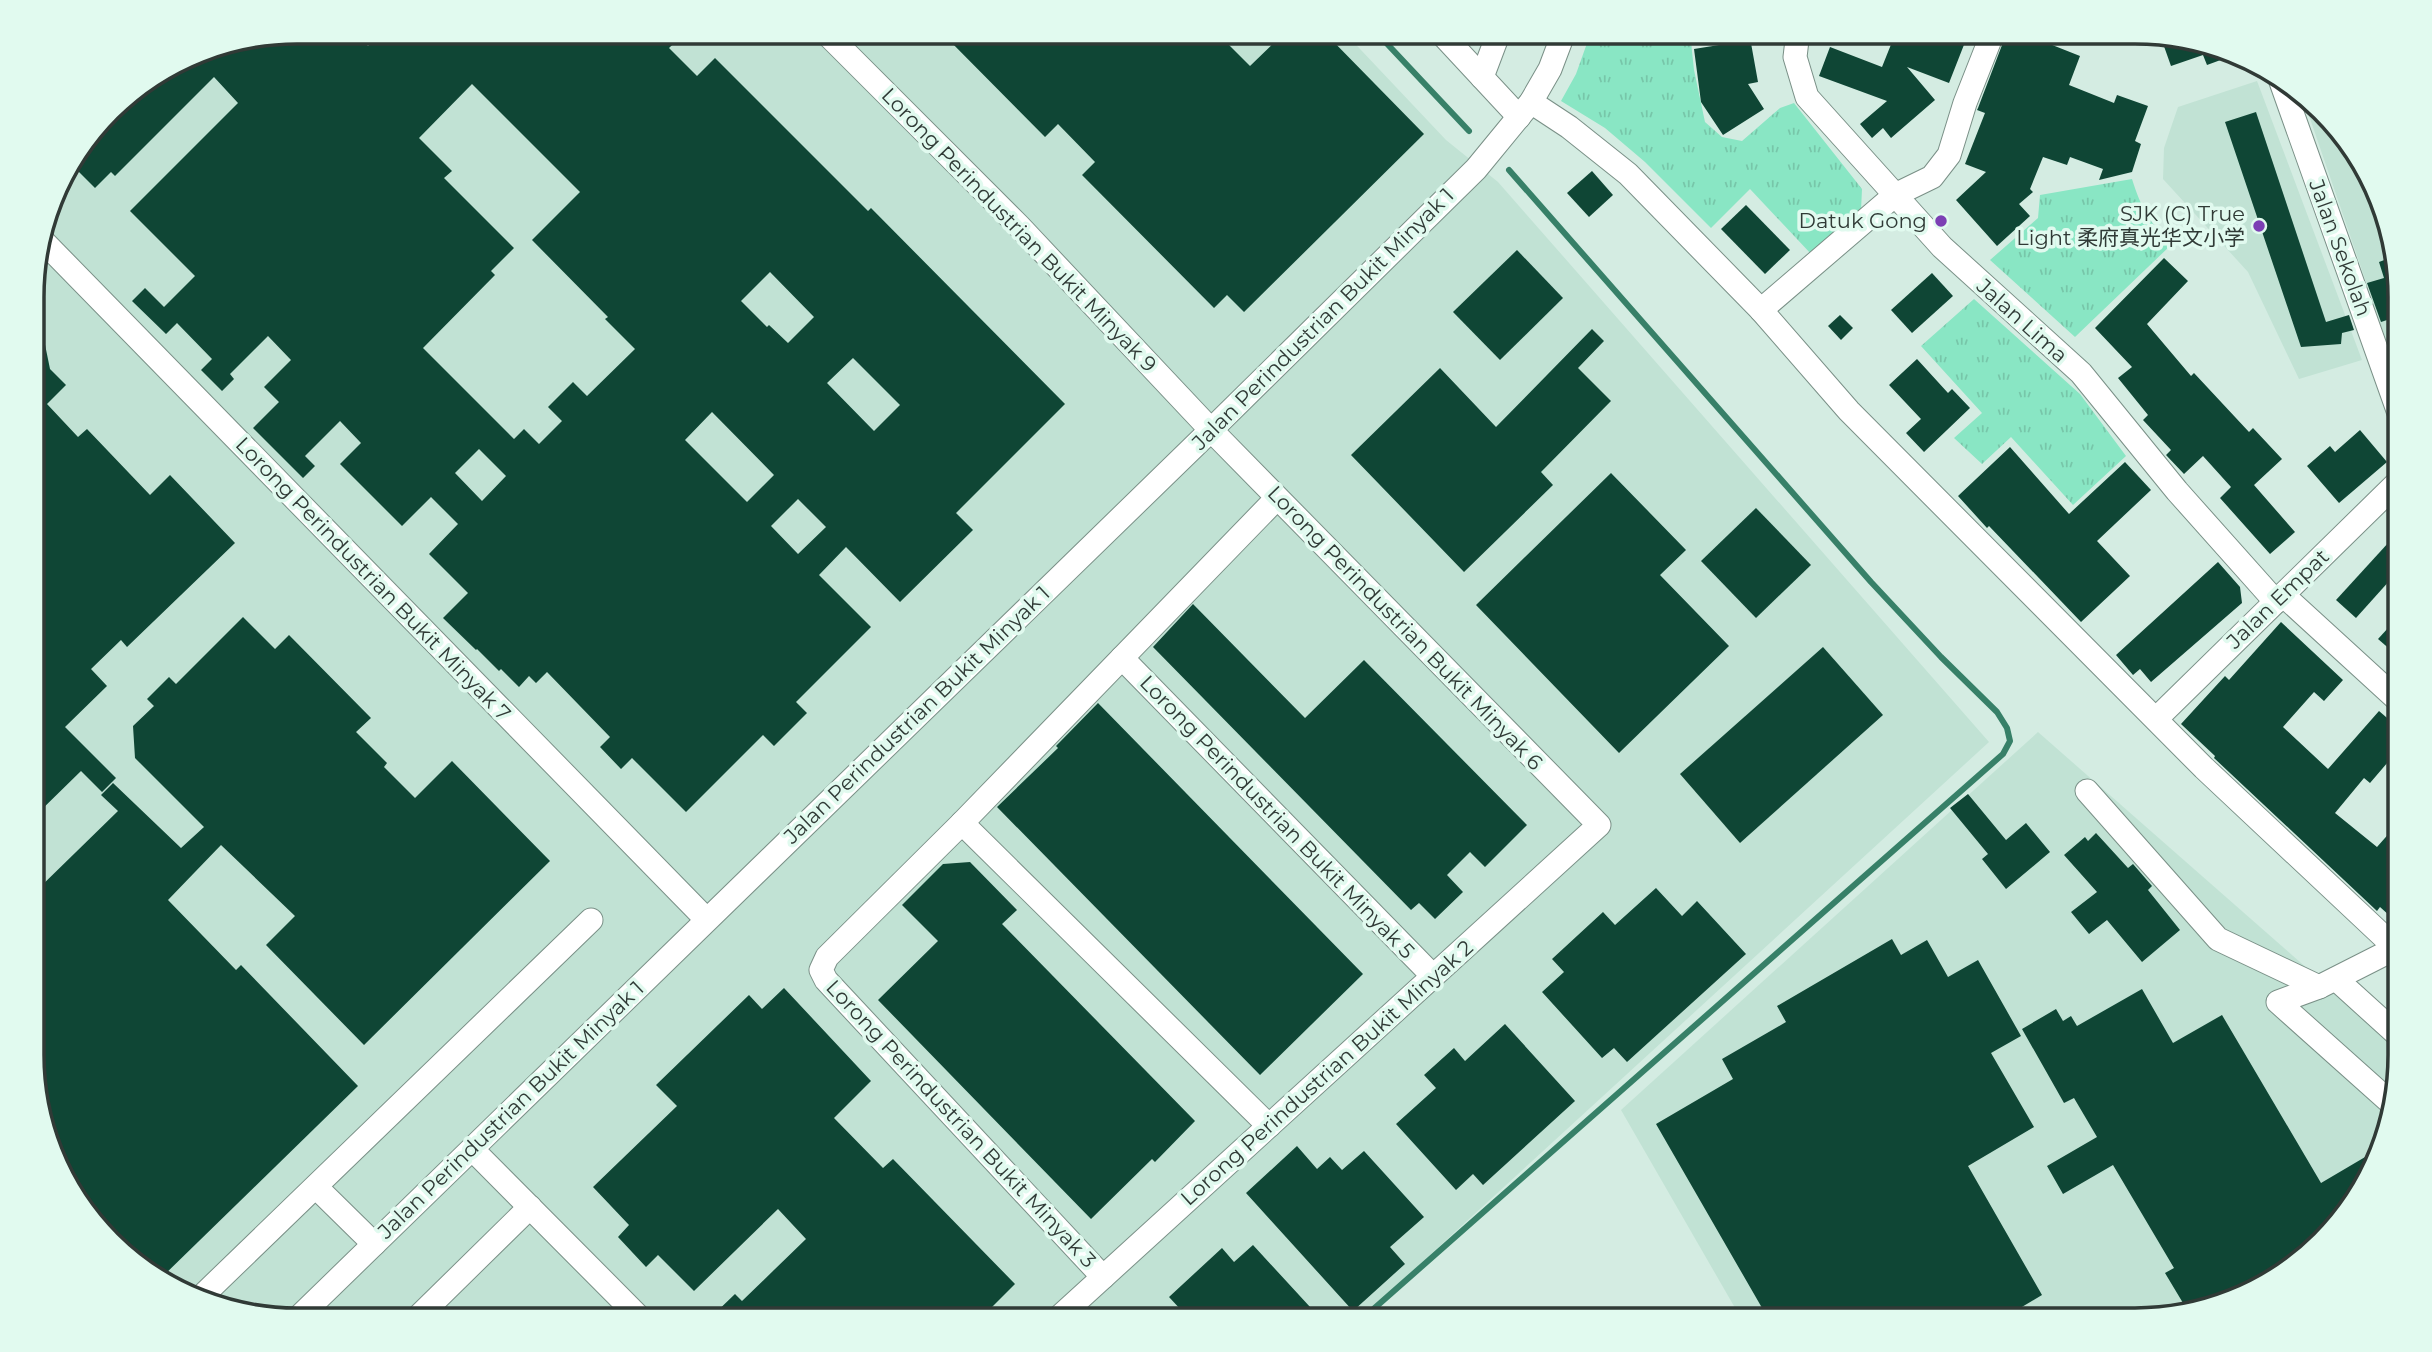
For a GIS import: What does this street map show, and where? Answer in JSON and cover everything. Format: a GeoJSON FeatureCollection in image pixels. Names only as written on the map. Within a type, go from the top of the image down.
{"type":"FeatureCollection","features":[{"type":"Feature","properties":{"kind":"street","name":"Lorong Perindustrian Bukit Minyak 9"},"geometry":{"type":"LineString","coordinates":[[837,44],[1019,226],[1211,430]]}},
{"type":"Feature","properties":{"kind":"street"},"geometry":{"type":"LineString","coordinates":[[1451,44],[1482,77],[1525,110],[1569,127],[1628,174],[1761,310],[1849,411],[2204,768],[2388,941]]}},
{"type":"Feature","properties":{"kind":"street"},"geometry":{"type":"LineString","coordinates":[[1482,77],[1494,44]]}},
{"type":"Feature","properties":{"kind":"street","name":"Jalan Perindustrian Bukit Minyak 1"},"geometry":{"type":"LineString","coordinates":[[309,1308],[1476,169],[1525,110],[1550,69],[1559,44]]}},
{"type":"Feature","properties":{"kind":"street","name":"Jalan Lima"},"geometry":{"type":"LineString","coordinates":[[1797,44],[1795,57],[1807,97],[1942,247],[2081,373],[2176,491],[2279,598],[2388,692]]}},
{"type":"Feature","properties":{"kind":"street"},"geometry":{"type":"LineString","coordinates":[[1761,310],[1895,195],[1932,177],[1949,155],[1965,103],[1988,44]]}},
{"type":"Feature","properties":{"kind":"street","name":"Jalan Sekolah"},"geometry":{"type":"LineString","coordinates":[[2285,93],[2388,382]]}},
{"type":"Feature","properties":{"kind":"street","name":"Lorong Perindustrian Bukit Minyak 7"},"geometry":{"type":"LineString","coordinates":[[49,247],[706,919]]}},
{"type":"Feature","properties":{"kind":"street","name":"Lorong Perindustrian Bukit Minyak 6"},"geometry":{"type":"LineString","coordinates":[[1211,430],[1599,825]]}},
{"type":"Feature","properties":{"kind":"street","name":"Jalan Empat"},"geometry":{"type":"LineString","coordinates":[[2157,719],[2388,492]]}},
{"type":"Feature","properties":{"kind":"street"},"geometry":{"type":"LineString","coordinates":[[1269,1126],[962,823],[1277,498]]}},
{"type":"Feature","properties":{"kind":"street","name":"Lorong Perindustrian Bukit Minyak 5"},"geometry":{"type":"LineString","coordinates":[[1122,658],[1433,976]]}},
{"type":"Feature","properties":{"kind":"street"},"geometry":{"type":"LineString","coordinates":[[2087,791],[2218,939],[2328,983],[2388,1028]]}},
{"type":"Feature","properties":{"kind":"street","name":"Lorong Perindustrian Bukit Minyak 3"},"geometry":{"type":"LineString","coordinates":[[962,823],[827,957],[821,970],[825,980],[1103,1277]]}},
{"type":"Feature","properties":{"kind":"street","name":"Lorong Perindustrian Bukit Minyak 2"},"geometry":{"type":"LineString","coordinates":[[1069,1308],[1599,825]]}},
{"type":"Feature","properties":{"kind":"street"},"geometry":{"type":"LineString","coordinates":[[207,1292],[591,920]]}},
{"type":"Feature","properties":{"kind":"street"},"geometry":{"type":"LineString","coordinates":[[2384,1098],[2278,1002],[2328,983],[2388,955]]}},
{"type":"Feature","properties":{"kind":"street"},"geometry":{"type":"LineString","coordinates":[[473,1150],[630,1308]]}},
{"type":"Feature","properties":{"kind":"street"},"geometry":{"type":"LineString","coordinates":[[316,1187],[374,1244]]}},
{"type":"Feature","properties":{"kind":"street"},"geometry":{"type":"LineString","coordinates":[[427,1308],[530,1206]]}},
{"type":"Feature","properties":{"kind":"shaded area"},"geometry":{"type":"Polygon","coordinates":[[[1355,44],[1446,140],[1498,182],[1989,742],[1372,1308],[280,1308],[231,1300],[200,1289],[156,1266],[107,1222],[86,1196],[63,1152],[52,1121],[46,1088],[44,280],[52,231],[63,200],[86,156],[130,107],[156,86],[200,63],[231,52],[264,46],[1355,44]]]}},
{"type":"Feature","properties":{"kind":"shaded area","name":"SJK (C) True Light 柔府真光华文小学"},"geometry":{"type":"Polygon","coordinates":[[[2257,81],[2362,360],[2299,379],[2248,272],[2163,179],[2164,148],[2178,107],[2257,81]]]}},
{"type":"Feature","properties":{"kind":"shaded area"},"geometry":{"type":"Polygon","coordinates":[[[2308,112],[2346,156],[2375,215],[2388,280],[2388,346],[2308,112]]]}},
{"type":"Feature","properties":{"kind":"shaded area"},"geometry":{"type":"Polygon","coordinates":[[[2038,732],[2388,1039],[2386,1088],[2375,1137],[2346,1196],[2325,1222],[2276,1266],[2247,1282],[2201,1300],[2152,1308],[1735,1308],[1621,1110],[2038,732]]]}},
{"type":"Feature","properties":{"kind":"green space"},"geometry":{"type":"Polygon","coordinates":[[[1587,44],[1691,44],[1705,122],[1722,137],[1742,141],[1780,108],[1794,103],[1862,189],[1861,211],[1812,255],[1750,189],[1711,228],[1645,162],[1605,128],[1561,101],[1576,74],[1587,44]]]}},
{"type":"Feature","properties":{"kind":"green space"},"geometry":{"type":"Polygon","coordinates":[[[2132,179],[2147,215],[2171,245],[2075,337],[1990,260],[2038,218],[2040,195],[2132,179]]]}},
{"type":"Feature","properties":{"kind":"green space"},"geometry":{"type":"Polygon","coordinates":[[[1974,299],[2080,394],[2126,456],[2073,505],[2011,437],[1982,464],[1954,438],[1982,413],[1921,346],[1974,299]]]}},
{"type":"Feature","properties":{"kind":"building"},"geometry":{"type":"Polygon","coordinates":[[[280,44],[673,44],[669,48],[697,76],[715,58],[868,211],[871,208],[1065,404],[956,513],[973,530],[900,602],[846,547],[819,575],[871,627],[796,702],[807,713],[774,746],[763,735],[686,812],[632,758],[621,769],[600,747],[610,737],[547,672],[536,683],[529,676],[519,687],[443,618],[468,593],[429,554],[458,524],[431,497],[402,526],[340,464],[361,443],[340,421],[305,456],[315,466],[303,478],[253,428],[279,402],[264,387],[291,360],[268,336],[230,374],[234,379],[222,391],[201,370],[212,359],[177,323],[166,334],[132,301],[145,288],[164,307],[195,276],[130,211],[238,103],[214,77],[115,176],[111,172],[95,188],[78,171],[86,156],[118,118],[156,86],[200,63],[231,52],[280,44]],[[472,84],[419,138],[452,171],[444,178],[514,248],[491,271],[495,275],[423,348],[514,439],[524,429],[539,444],[562,421],[548,407],[573,382],[587,396],[635,349],[605,319],[608,317],[532,240],[580,192],[472,84]],[[770,272],[741,301],[788,343],[814,317],[770,272]],[[853,358],[827,383],[874,431],[900,405],[853,358]],[[712,412],[685,440],[747,502],[774,475],[712,412]],[[479,449],[455,473],[482,501],[506,476],[479,449]],[[798,499],[771,526],[798,554],[826,527],[798,499]]]}},
{"type":"Feature","properties":{"kind":"building"},"geometry":{"type":"Polygon","coordinates":[[[953,44],[1228,44],[1250,66],[1273,44],[1336,44],[1424,134],[1244,312],[1227,295],[1214,308],[1082,175],[1095,162],[1058,124],[1045,137],[953,44]]]}},
{"type":"Feature","properties":{"kind":"building"},"geometry":{"type":"Polygon","coordinates":[[[1751,44],[1758,82],[1748,84],[1764,109],[1723,135],[1701,102],[1694,49],[1751,44]]]}},
{"type":"Feature","properties":{"kind":"building"},"geometry":{"type":"Polygon","coordinates":[[[1891,44],[1964,44],[1949,83],[1907,67],[1935,100],[1891,138],[1883,128],[1872,138],[1860,124],[1887,101],[1819,76],[1830,47],[1882,67],[1891,44]]]}},
{"type":"Feature","properties":{"kind":"building"},"geometry":{"type":"Polygon","coordinates":[[[2002,44],[2050,44],[2080,56],[2069,85],[2114,103],[2117,95],[2148,106],[2135,141],[2141,144],[2132,172],[2099,180],[2103,169],[2070,157],[2067,165],[2043,157],[2030,189],[2033,192],[2019,204],[2030,216],[1997,246],[1956,200],[1986,172],[1965,164],[1985,113],[1977,110],[2002,44]]]}},
{"type":"Feature","properties":{"kind":"building"},"geometry":{"type":"Polygon","coordinates":[[[2164,45],[2201,52],[2223,59],[2207,65],[2203,55],[2171,66],[2164,45]]]}},
{"type":"Feature","properties":{"kind":"building"},"geometry":{"type":"Polygon","coordinates":[[[2256,112],[2326,322],[2349,315],[2354,330],[2342,333],[2341,344],[2301,347],[2225,122],[2256,112]]]}},
{"type":"Feature","properties":{"kind":"building"},"geometry":{"type":"Polygon","coordinates":[[[1592,171],[1613,195],[1589,217],[1567,193],[1592,171]]]}},
{"type":"Feature","properties":{"kind":"building"},"geometry":{"type":"Polygon","coordinates":[[[1746,205],[1790,250],[1765,274],[1721,229],[1746,205]]]}},
{"type":"Feature","properties":{"kind":"building"},"geometry":{"type":"Polygon","coordinates":[[[1517,250],[1563,298],[1500,360],[1453,312],[1517,250]]]}},
{"type":"Feature","properties":{"kind":"building"},"geometry":{"type":"Polygon","coordinates":[[[2164,258],[2188,281],[2147,324],[2191,376],[2194,373],[2249,432],[2253,428],[2282,459],[2254,485],[2295,532],[2270,554],[2220,498],[2231,487],[2203,456],[2184,474],[2166,455],[2171,450],[2143,420],[2148,415],[2118,378],[2132,367],[2095,328],[2164,258]]]}},
{"type":"Feature","properties":{"kind":"building"},"geometry":{"type":"Polygon","coordinates":[[[2385,260],[2388,280],[2388,320],[2381,322],[2367,283],[2384,278],[2379,262],[2385,260]]]}},
{"type":"Feature","properties":{"kind":"building"},"geometry":{"type":"Polygon","coordinates":[[[1932,273],[1953,296],[1912,333],[1891,310],[1932,273]]]}},
{"type":"Feature","properties":{"kind":"building"},"geometry":{"type":"Polygon","coordinates":[[[1840,315],[1853,328],[1841,340],[1828,326],[1840,315]]]}},
{"type":"Feature","properties":{"kind":"building"},"geometry":{"type":"Polygon","coordinates":[[[1592,329],[1604,341],[1578,368],[1611,401],[1541,472],[1553,485],[1464,572],[1351,455],[1440,368],[1496,427],[1592,329]]]}},
{"type":"Feature","properties":{"kind":"building"},"geometry":{"type":"Polygon","coordinates":[[[44,340],[50,369],[66,385],[47,404],[78,437],[87,429],[150,495],[170,475],[235,543],[127,647],[121,640],[91,669],[107,686],[65,727],[116,778],[102,792],[81,771],[44,807],[44,340]]]}},
{"type":"Feature","properties":{"kind":"building"},"geometry":{"type":"Polygon","coordinates":[[[1917,359],[1948,393],[1952,389],[1970,408],[1924,452],[1906,433],[1921,419],[1889,385],[1917,359]]]}},
{"type":"Feature","properties":{"kind":"building"},"geometry":{"type":"Polygon","coordinates":[[[2360,430],[2387,462],[2339,503],[2307,466],[2330,446],[2335,452],[2360,430]]]}},
{"type":"Feature","properties":{"kind":"building"},"geometry":{"type":"Polygon","coordinates":[[[2010,447],[2069,514],[2125,462],[2151,490],[2097,541],[2130,576],[2081,622],[1958,496],[2010,447]]]}},
{"type":"Feature","properties":{"kind":"building"},"geometry":{"type":"Polygon","coordinates":[[[1611,473],[1686,550],[1660,575],[1729,646],[1619,753],[1476,605],[1611,473]]]}},
{"type":"Feature","properties":{"kind":"building"},"geometry":{"type":"Polygon","coordinates":[[[1756,508],[1811,565],[1756,618],[1701,561],[1756,508]]]}},
{"type":"Feature","properties":{"kind":"building"},"geometry":{"type":"Polygon","coordinates":[[[2388,543],[2388,582],[2356,618],[2336,600],[2388,543]]]}},
{"type":"Feature","properties":{"kind":"building"},"geometry":{"type":"Polygon","coordinates":[[[2218,562],[2240,587],[2242,603],[2151,682],[2140,669],[2133,675],[2116,655],[2218,562]]]}},
{"type":"Feature","properties":{"kind":"building"},"geometry":{"type":"Polygon","coordinates":[[[1193,604],[1305,718],[1364,660],[1527,825],[1485,867],[1470,852],[1447,875],[1463,892],[1435,919],[1419,903],[1411,910],[1153,647],[1193,604]]]}},
{"type":"Feature","properties":{"kind":"building"},"geometry":{"type":"Polygon","coordinates":[[[243,617],[275,649],[289,635],[371,718],[356,732],[387,763],[384,767],[415,798],[452,761],[550,861],[364,1045],[266,945],[295,916],[221,845],[168,900],[236,970],[241,965],[358,1086],[167,1272],[130,1245],[96,1209],[78,1182],[57,1137],[44,1072],[44,883],[118,811],[101,795],[113,783],[181,848],[204,827],[135,758],[133,726],[154,706],[147,699],[169,677],[176,684],[243,617]]]}},
{"type":"Feature","properties":{"kind":"building"},"geometry":{"type":"Polygon","coordinates":[[[2281,622],[2343,680],[2324,701],[2314,692],[2283,727],[2328,769],[2379,711],[2388,719],[2388,762],[2370,783],[2364,778],[2335,813],[2377,847],[2388,835],[2388,914],[2380,907],[2377,911],[2181,724],[2225,676],[2229,680],[2281,622]]]}},
{"type":"Feature","properties":{"kind":"building"},"geometry":{"type":"Polygon","coordinates":[[[2388,628],[2388,648],[2378,639],[2388,628]]]}},
{"type":"Feature","properties":{"kind":"building"},"geometry":{"type":"Polygon","coordinates":[[[1823,647],[1883,715],[1740,843],[1680,774],[1823,647]]]}},
{"type":"Feature","properties":{"kind":"building"},"geometry":{"type":"Polygon","coordinates":[[[1098,703],[1363,974],[1260,1075],[997,807],[1058,748],[1056,746],[1098,703]]]}},
{"type":"Feature","properties":{"kind":"building"},"geometry":{"type":"Polygon","coordinates":[[[1968,794],[2006,840],[2026,823],[2050,852],[2006,889],[1982,859],[1988,854],[1950,808],[1968,794]]]}},
{"type":"Feature","properties":{"kind":"building"},"geometry":{"type":"Polygon","coordinates":[[[2096,833],[2128,868],[2133,864],[2152,886],[2148,890],[2180,930],[2142,962],[2107,920],[2089,934],[2071,912],[2097,892],[2064,855],[2085,837],[2088,841],[2096,833]]]}},
{"type":"Feature","properties":{"kind":"building"},"geometry":{"type":"Polygon","coordinates":[[[970,862],[1017,910],[1002,924],[1195,1121],[1155,1162],[1152,1159],[1091,1219],[878,1000],[938,941],[902,905],[943,864],[970,862]]]}},
{"type":"Feature","properties":{"kind":"building"},"geometry":{"type":"Polygon","coordinates":[[[1656,888],[1682,916],[1697,901],[1746,954],[1627,1062],[1614,1048],[1602,1058],[1542,992],[1564,972],[1552,959],[1603,912],[1615,925],[1656,888]]]}},
{"type":"Feature","properties":{"kind":"building"},"geometry":{"type":"Polygon","coordinates":[[[1892,939],[1901,955],[1927,940],[1948,977],[1978,960],[2021,1036],[1991,1053],[2034,1127],[1968,1166],[2042,1295],[2020,1308],[1762,1308],[1656,1124],[1733,1079],[1722,1059],[1786,1022],[1777,1006],[1892,939]]]}},
{"type":"Feature","properties":{"kind":"building"},"geometry":{"type":"Polygon","coordinates":[[[784,988],[871,1081],[834,1118],[883,1168],[893,1159],[1015,1284],[991,1308],[720,1308],[735,1294],[742,1301],[806,1239],[778,1209],[694,1291],[658,1255],[646,1267],[618,1237],[629,1225],[593,1187],[677,1106],[656,1085],[749,995],[762,1009],[784,988]]]}},
{"type":"Feature","properties":{"kind":"building"},"geometry":{"type":"Polygon","coordinates":[[[2142,989],[2173,1043],[2222,1015],[2321,1183],[2367,1156],[2346,1196],[2314,1234],[2276,1266],[2232,1289],[2183,1303],[2165,1273],[2174,1268],[2113,1165],[2063,1194],[2047,1166],[2097,1137],[2074,1098],[2064,1103],[2022,1029],[2056,1009],[2063,1021],[2071,1016],[2077,1026],[2142,989]]]}},
{"type":"Feature","properties":{"kind":"building"},"geometry":{"type":"Polygon","coordinates":[[[1505,1024],[1575,1101],[1483,1185],[1473,1174],[1456,1190],[1396,1124],[1436,1088],[1424,1075],[1454,1048],[1465,1061],[1505,1024]]]}},
{"type":"Feature","properties":{"kind":"building"},"geometry":{"type":"Polygon","coordinates":[[[1297,1146],[1317,1169],[1330,1157],[1342,1170],[1364,1151],[1424,1217],[1390,1247],[1405,1264],[1356,1308],[1350,1308],[1246,1193],[1297,1146]]]}},
{"type":"Feature","properties":{"kind":"building"},"geometry":{"type":"Polygon","coordinates":[[[1253,1245],[1311,1308],[1179,1308],[1169,1297],[1222,1248],[1234,1262],[1253,1245]]]}},
{"type":"Feature","properties":{"kind":"waterway"},"geometry":{"type":"LineString","coordinates":[[1387,44],[1469,131]]}},
{"type":"Feature","properties":{"kind":"waterway"},"geometry":{"type":"LineString","coordinates":[[1375,1308],[2003,754],[2010,741],[2007,728],[1997,712],[1871,582],[1509,170]]}},
{"type":"Feature","properties":{"kind":"place","name":"Datuk Gong"},"geometry":{"type":"Point","coordinates":[1941,221]}},
{"type":"Feature","properties":{"kind":"place","name":"SJK (C) True Light 柔府真光华文小学"},"geometry":{"type":"Point","coordinates":[2259,226]}}]}
